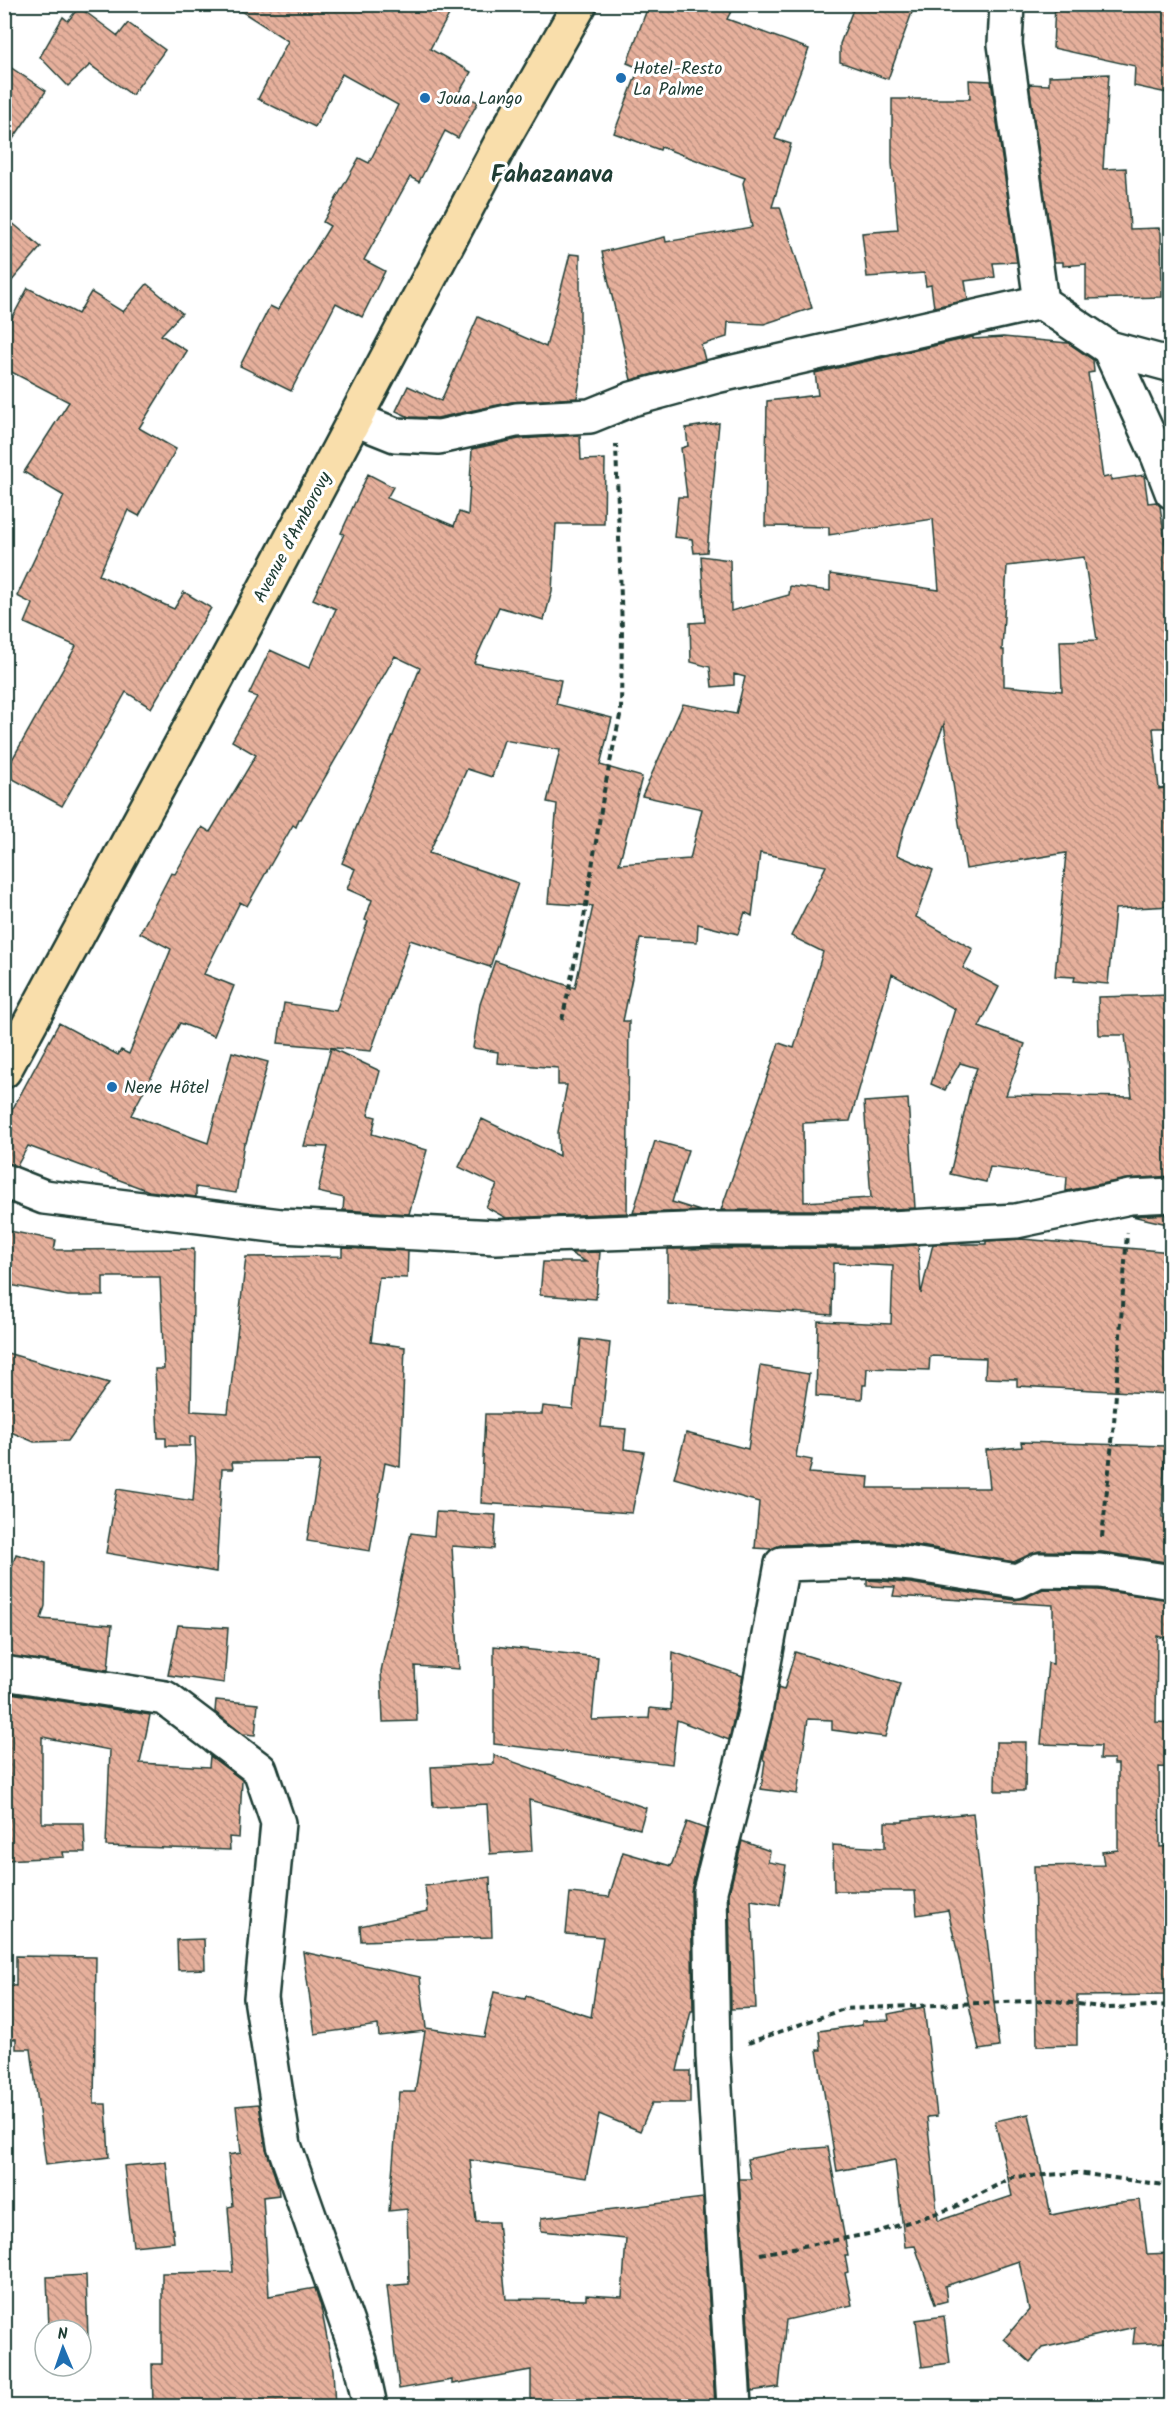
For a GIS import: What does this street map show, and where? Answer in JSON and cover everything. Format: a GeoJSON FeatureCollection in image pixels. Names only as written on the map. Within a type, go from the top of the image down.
{"type":"FeatureCollection","features":[{"type":"Feature","properties":{"kind":"main road","name":"Avenue d'Amborovy"},"geometry":{"type":"LineString","coordinates":[[4,1071],[503,139],[580,4]]}},
{"type":"Feature","properties":{"kind":"street"},"geometry":{"type":"LineString","coordinates":[[1007,4],[1005,44],[1041,302]]}},
{"type":"Feature","properties":{"kind":"street"},"geometry":{"type":"LineString","coordinates":[[355,419],[395,435],[439,437],[516,420],[590,416],[617,404],[716,376],[1041,302],[1109,348],[1172,365]]}},
{"type":"Feature","properties":{"kind":"street"},"geometry":{"type":"LineString","coordinates":[[1109,348],[1172,492]]}},
{"type":"Feature","properties":{"kind":"street"},"geometry":{"type":"LineString","coordinates":[[4,1181],[44,1197],[270,1225],[495,1237],[714,1229],[873,1229],[1016,1221],[1130,1197],[1172,1195]]}},
{"type":"Feature","properties":{"kind":"street"},"geometry":{"type":"LineString","coordinates":[[734,2406],[713,2055],[710,1891],[755,1712],[782,1564],[879,1561],[1017,1581],[1039,1570],[1100,1571],[1172,1582]]}},
{"type":"Feature","properties":{"kind":"street"},"geometry":{"type":"LineString","coordinates":[[4,1672],[165,1698],[260,1770],[278,1823],[261,1998],[284,2145],[360,2360],[370,2406]]}},
{"type":"Feature","properties":{"kind":"path"},"geometry":{"type":"LineString","coordinates":[[562,1020],[583,924],[604,791],[621,711],[622,630],[616,460],[617,404]]}},
{"type":"Feature","properties":{"kind":"path"},"geometry":{"type":"LineString","coordinates":[[1100,1571],[1114,1423],[1130,1197]]}},
{"type":"Feature","properties":{"kind":"path"},"geometry":{"type":"LineString","coordinates":[[713,2055],[844,2009],[1049,2000],[1107,2008],[1172,2005]]}},
{"type":"Feature","properties":{"kind":"path"},"geometry":{"type":"LineString","coordinates":[[727,2261],[874,2233],[953,2208],[1013,2177],[1078,2173],[1172,2186]]}},
{"type":"Feature","properties":{"kind":"building"},"geometry":{"type":"Polygon","coordinates":[[[230,4],[455,4],[430,49],[471,72],[459,93],[478,102],[458,138],[445,131],[419,182],[410,177],[364,260],[385,271],[362,317],[336,303],[291,391],[240,366],[270,306],[278,310],[330,226],[323,222],[359,158],[369,163],[398,105],[342,74],[315,127],[258,99],[288,41],[230,4]]]}},
{"type":"Feature","properties":{"kind":"building"},"geometry":{"type":"Polygon","coordinates":[[[649,4],[735,4],[727,19],[809,49],[775,139],[791,144],[772,207],[780,207],[812,308],[764,324],[728,322],[727,337],[701,345],[705,360],[631,380],[602,252],[665,237],[666,242],[752,227],[743,183],[745,178],[661,147],[660,150],[614,133],[639,68],[627,63],[649,4]]]}},
{"type":"Feature","properties":{"kind":"building"},"geometry":{"type":"Polygon","coordinates":[[[855,4],[915,4],[888,79],[840,62],[840,44],[855,4]]]}},
{"type":"Feature","properties":{"kind":"building"},"geometry":{"type":"Polygon","coordinates":[[[1055,4],[1172,4],[1172,94],[1134,86],[1135,66],[1053,48],[1055,4]]]}},
{"type":"Feature","properties":{"kind":"building"},"geometry":{"type":"Polygon","coordinates":[[[79,7],[118,36],[128,23],[165,50],[132,95],[90,65],[68,86],[40,57],[63,17],[68,21],[79,7]]]}},
{"type":"Feature","properties":{"kind":"building"},"geometry":{"type":"Polygon","coordinates":[[[4,63],[46,91],[4,152],[4,63]]]}},
{"type":"Feature","properties":{"kind":"building"},"geometry":{"type":"Polygon","coordinates":[[[1109,74],[1103,169],[1126,168],[1130,229],[1159,228],[1162,297],[1086,299],[1086,264],[1063,266],[1063,262],[1054,262],[1029,84],[1049,85],[1049,76],[1109,74]]]}},
{"type":"Feature","properties":{"kind":"building"},"geometry":{"type":"Polygon","coordinates":[[[969,80],[991,81],[1017,262],[993,263],[995,277],[965,281],[968,300],[934,307],[931,285],[926,286],[924,273],[867,277],[862,233],[898,230],[892,163],[892,99],[970,99],[969,80]]]}},
{"type":"Feature","properties":{"kind":"building"},"geometry":{"type":"Polygon","coordinates":[[[4,216],[41,247],[4,290],[4,216]]]}},
{"type":"Feature","properties":{"kind":"building"},"geometry":{"type":"Polygon","coordinates":[[[570,254],[580,255],[580,380],[577,398],[512,402],[437,418],[409,417],[396,411],[408,386],[441,401],[478,317],[546,347],[570,254]]]}},
{"type":"Feature","properties":{"kind":"building"},"geometry":{"type":"Polygon","coordinates":[[[147,284],[182,313],[161,335],[187,351],[139,428],[176,449],[139,516],[128,510],[99,575],[174,609],[184,592],[211,608],[151,708],[126,692],[62,806],[4,774],[76,646],[25,623],[33,604],[17,596],[64,496],[24,472],[69,402],[4,368],[4,333],[28,288],[78,314],[91,292],[123,312],[147,284]]]}},
{"type":"Feature","properties":{"kind":"building"},"geometry":{"type":"Polygon","coordinates":[[[973,337],[973,339],[1003,337],[1068,343],[1093,360],[1094,372],[1088,373],[1103,478],[1111,476],[1111,480],[1144,475],[1148,503],[1156,502],[1160,506],[1168,560],[1172,560],[1172,728],[1153,728],[1159,789],[1172,787],[1172,906],[1115,909],[1108,984],[1074,981],[1075,977],[1055,976],[1066,853],[966,869],[944,724],[904,828],[897,855],[933,870],[916,917],[973,949],[963,968],[999,987],[979,1027],[1025,1044],[1006,1095],[1132,1097],[1125,1035],[1099,1035],[1098,997],[1172,995],[1172,1176],[1126,1179],[1066,1191],[1067,1177],[990,1167],[986,1182],[950,1174],[971,1084],[977,1068],[960,1063],[945,1090],[931,1084],[955,1009],[892,974],[850,1121],[803,1123],[804,1202],[871,1198],[864,1102],[908,1099],[915,1208],[721,1210],[779,1043],[794,1048],[823,952],[791,936],[826,866],[760,853],[752,916],[745,912],[738,934],[698,924],[697,942],[640,939],[623,1021],[629,1021],[627,1213],[506,1218],[486,1207],[497,1185],[459,1167],[482,1119],[559,1156],[558,1132],[567,1085],[558,1085],[558,1068],[497,1063],[498,1052],[473,1048],[480,1004],[495,961],[575,988],[593,906],[548,903],[557,804],[547,802],[560,750],[504,740],[492,777],[467,769],[429,853],[518,883],[490,967],[410,940],[371,1051],[278,1043],[284,1003],[336,1011],[368,921],[365,920],[372,900],[347,889],[355,869],[342,863],[420,668],[395,656],[301,819],[296,827],[293,825],[247,906],[240,902],[204,974],[234,986],[214,1036],[180,1023],[131,1115],[208,1143],[232,1052],[268,1062],[246,1143],[244,1143],[236,1193],[196,1187],[196,1197],[149,1191],[28,1146],[17,1166],[4,1163],[4,1125],[59,1023],[118,1055],[121,1050],[129,1054],[171,949],[140,933],[171,873],[175,874],[202,827],[210,832],[256,755],[232,741],[257,697],[249,694],[270,650],[309,668],[336,609],[313,599],[344,534],[341,533],[368,474],[393,487],[387,498],[454,526],[459,512],[468,515],[472,449],[519,439],[580,435],[581,460],[605,459],[604,524],[556,524],[552,591],[544,620],[499,607],[474,663],[561,680],[556,704],[612,718],[600,765],[642,777],[619,864],[690,859],[702,809],[642,796],[683,704],[736,714],[745,677],[734,674],[734,685],[712,687],[710,667],[691,662],[690,623],[705,622],[701,556],[730,560],[731,611],[789,595],[790,586],[830,591],[830,574],[939,590],[933,519],[829,535],[829,527],[765,526],[767,401],[818,395],[815,373],[973,337]],[[1084,557],[1007,566],[1002,650],[1004,650],[1004,686],[1062,691],[1060,641],[1097,640],[1084,557]]]}},
{"type":"Feature","properties":{"kind":"building"},"geometry":{"type":"Polygon","coordinates":[[[719,423],[707,552],[694,553],[692,539],[674,537],[678,497],[687,497],[681,448],[688,446],[686,428],[719,423]]]}},
{"type":"Feature","properties":{"kind":"building"},"geometry":{"type":"Polygon","coordinates":[[[331,1048],[380,1071],[368,1115],[376,1117],[372,1134],[427,1150],[409,1214],[343,1210],[344,1198],[318,1192],[328,1147],[304,1146],[331,1048]]]}},
{"type":"Feature","properties":{"kind":"building"},"geometry":{"type":"Polygon","coordinates":[[[655,1141],[688,1150],[672,1202],[700,1211],[633,1213],[655,1141]]]}},
{"type":"Feature","properties":{"kind":"building"},"geometry":{"type":"Polygon","coordinates":[[[1172,1214],[1172,1225],[1132,1216],[1172,1214]]]}},
{"type":"Feature","properties":{"kind":"building"},"geometry":{"type":"Polygon","coordinates":[[[4,1230],[56,1240],[54,1250],[194,1249],[191,1411],[228,1413],[246,1257],[342,1256],[342,1248],[408,1251],[407,1278],[379,1277],[371,1342],[405,1347],[400,1467],[385,1463],[370,1551],[307,1541],[320,1461],[232,1462],[233,1469],[222,1469],[216,1572],[106,1553],[117,1489],[193,1501],[195,1437],[190,1437],[190,1446],[166,1446],[166,1438],[158,1438],[155,1369],[164,1369],[160,1277],[103,1277],[103,1296],[68,1296],[4,1284],[4,1230]]]}},
{"type":"Feature","properties":{"kind":"building"},"geometry":{"type":"Polygon","coordinates":[[[1022,1239],[1172,1252],[1172,1372],[1169,1394],[1017,1386],[1017,1379],[985,1378],[986,1358],[930,1356],[929,1370],[867,1368],[862,1399],[816,1396],[818,1321],[891,1324],[893,1266],[833,1263],[832,1315],[668,1304],[668,1249],[874,1248],[918,1245],[921,1294],[933,1244],[986,1244],[986,1241],[1022,1239]]]}},
{"type":"Feature","properties":{"kind":"building"},"geometry":{"type":"Polygon","coordinates":[[[600,1252],[596,1299],[540,1295],[543,1262],[586,1262],[570,1253],[600,1252]]]}},
{"type":"Feature","properties":{"kind":"building"},"geometry":{"type":"Polygon","coordinates":[[[581,1339],[610,1343],[601,1427],[626,1429],[624,1449],[644,1452],[632,1513],[481,1503],[485,1414],[542,1414],[543,1406],[573,1409],[581,1339]]]}},
{"type":"Feature","properties":{"kind":"building"},"geometry":{"type":"Polygon","coordinates":[[[4,1352],[109,1383],[68,1441],[34,1442],[4,1429],[4,1352]]]}},
{"type":"Feature","properties":{"kind":"building"},"geometry":{"type":"Polygon","coordinates":[[[760,1366],[809,1374],[796,1457],[812,1460],[809,1473],[869,1477],[868,1488],[990,1488],[986,1450],[1022,1447],[1021,1442],[1165,1446],[1162,1518],[1172,1520],[1172,1563],[1103,1552],[1039,1551],[1014,1562],[915,1545],[881,1542],[755,1548],[759,1502],[674,1478],[686,1433],[748,1449],[760,1366]]]}},
{"type":"Feature","properties":{"kind":"building"},"geometry":{"type":"Polygon","coordinates":[[[436,1512],[496,1515],[494,1549],[452,1546],[459,1669],[415,1666],[417,1721],[383,1722],[381,1671],[411,1533],[434,1536],[436,1512]]]}},
{"type":"Feature","properties":{"kind":"building"},"geometry":{"type":"Polygon","coordinates":[[[16,1554],[46,1563],[45,1606],[41,1619],[112,1625],[108,1670],[4,1655],[4,1591],[16,1554]]]}},
{"type":"Feature","properties":{"kind":"building"},"geometry":{"type":"Polygon","coordinates":[[[867,1580],[910,1583],[1014,1600],[1025,1598],[1043,1589],[1098,1590],[1172,1600],[1172,1640],[1157,1636],[1156,1722],[1172,1723],[1172,1768],[1159,1767],[1160,1847],[1172,1846],[1172,1878],[1166,1878],[1172,1935],[1172,1995],[1077,1996],[1077,2045],[1037,2046],[1034,1866],[1104,1865],[1102,1852],[1118,1850],[1118,1764],[1114,1764],[1114,1759],[1100,1759],[1101,1746],[1041,1744],[1048,1663],[1053,1664],[1053,1605],[893,1596],[895,1587],[867,1586],[867,1580]]]}},
{"type":"Feature","properties":{"kind":"building"},"geometry":{"type":"Polygon","coordinates":[[[178,1625],[228,1628],[224,1683],[168,1675],[178,1625]]]}},
{"type":"Feature","properties":{"kind":"building"},"geometry":{"type":"Polygon","coordinates":[[[494,1646],[598,1657],[592,1720],[649,1718],[650,1708],[671,1710],[673,1652],[743,1676],[729,1740],[677,1720],[672,1764],[494,1744],[494,1646]]]}},
{"type":"Feature","properties":{"kind":"building"},"geometry":{"type":"Polygon","coordinates":[[[795,1652],[900,1684],[885,1737],[832,1730],[832,1720],[808,1719],[797,1794],[761,1789],[765,1761],[763,1759],[778,1688],[784,1690],[795,1652]]]}},
{"type":"Feature","properties":{"kind":"building"},"geometry":{"type":"Polygon","coordinates":[[[4,1692],[150,1715],[140,1763],[209,1767],[210,1756],[242,1780],[239,1838],[229,1837],[230,1850],[106,1846],[110,1750],[42,1737],[42,1823],[84,1823],[85,1852],[63,1852],[64,1857],[4,1860],[4,1822],[9,1822],[9,1740],[4,1739],[4,1692]]]}},
{"type":"Feature","properties":{"kind":"building"},"geometry":{"type":"Polygon","coordinates":[[[216,1700],[258,1704],[255,1735],[243,1734],[215,1712],[216,1700]]]}},
{"type":"Feature","properties":{"kind":"building"},"geometry":{"type":"Polygon","coordinates":[[[996,1742],[1026,1742],[1025,1791],[995,1791],[996,1742]]]}},
{"type":"Feature","properties":{"kind":"building"},"geometry":{"type":"Polygon","coordinates":[[[494,1755],[646,1808],[640,1829],[529,1800],[532,1851],[490,1854],[487,1804],[433,1807],[431,1767],[494,1764],[494,1755]]]}},
{"type":"Feature","properties":{"kind":"building"},"geometry":{"type":"Polygon","coordinates":[[[973,1813],[999,2047],[979,2050],[948,1910],[917,1915],[915,1891],[834,1891],[833,1845],[885,1848],[885,1822],[903,1822],[903,1820],[973,1813]]]}},
{"type":"Feature","properties":{"kind":"building"},"geometry":{"type":"Polygon","coordinates":[[[687,1822],[706,1829],[691,1891],[693,2011],[691,2011],[677,2071],[690,2071],[690,2103],[652,2103],[640,2131],[599,2114],[586,2178],[470,2160],[476,2222],[498,2222],[506,2299],[586,2300],[586,2295],[622,2297],[626,2239],[541,2231],[541,2218],[703,2198],[715,2405],[630,2401],[630,2406],[531,2406],[531,2370],[452,2384],[452,2380],[399,2389],[387,2286],[409,2284],[407,2209],[389,2211],[399,2092],[415,2092],[425,2031],[379,2036],[378,2025],[315,2034],[303,1952],[420,1977],[426,2028],[484,2037],[494,1992],[525,1999],[526,1996],[591,2017],[603,1937],[566,1934],[570,1893],[609,1897],[623,1852],[671,1866],[687,1822]]]}},
{"type":"Feature","properties":{"kind":"building"},"geometry":{"type":"Polygon","coordinates":[[[742,1841],[770,1851],[768,1862],[786,1865],[780,1905],[751,1900],[756,2008],[731,2009],[729,1893],[742,1841]]]}},
{"type":"Feature","properties":{"kind":"building"},"geometry":{"type":"Polygon","coordinates":[[[490,1877],[492,1937],[361,1941],[360,1926],[428,1911],[425,1886],[490,1877]]]}},
{"type":"Feature","properties":{"kind":"building"},"geometry":{"type":"Polygon","coordinates":[[[204,1939],[205,1969],[178,1970],[177,1940],[204,1939]]]}},
{"type":"Feature","properties":{"kind":"building"},"geometry":{"type":"Polygon","coordinates":[[[16,1956],[96,1957],[94,2104],[106,2104],[109,2157],[46,2165],[31,2049],[16,2049],[16,2039],[4,2038],[4,1985],[16,1986],[16,1956]]]}},
{"type":"Feature","properties":{"kind":"building"},"geometry":{"type":"Polygon","coordinates":[[[924,2007],[937,2116],[927,2117],[938,2221],[1012,2196],[995,2121],[1029,2114],[1051,2215],[1110,2203],[1140,2200],[1147,2254],[1172,2253],[1172,2342],[1133,2344],[1135,2327],[1042,2348],[1030,2362],[1004,2339],[1029,2310],[1019,2261],[945,2286],[947,2301],[935,2304],[915,2246],[905,2247],[895,2160],[837,2171],[817,2050],[821,2050],[819,2031],[862,2025],[862,2021],[889,2020],[888,2014],[924,2007]]]}},
{"type":"Feature","properties":{"kind":"building"},"geometry":{"type":"Polygon","coordinates":[[[259,2104],[266,2148],[279,2195],[263,2197],[269,2296],[315,2288],[333,2370],[335,2406],[153,2406],[152,2364],[162,2364],[162,2273],[233,2272],[228,2207],[233,2206],[228,2155],[241,2153],[236,2106],[259,2104]]]}},
{"type":"Feature","properties":{"kind":"building"},"geometry":{"type":"Polygon","coordinates":[[[828,2147],[848,2256],[845,2256],[848,2272],[845,2273],[852,2305],[786,2320],[779,2387],[752,2391],[739,2179],[751,2179],[747,2159],[793,2150],[828,2147]]]}},
{"type":"Feature","properties":{"kind":"building"},"geometry":{"type":"Polygon","coordinates":[[[166,2162],[174,2242],[133,2246],[124,2166],[166,2162]]]}},
{"type":"Feature","properties":{"kind":"building"},"geometry":{"type":"Polygon","coordinates":[[[86,2275],[87,2318],[49,2318],[47,2277],[86,2275]]]}},
{"type":"Feature","properties":{"kind":"building"},"geometry":{"type":"Polygon","coordinates":[[[944,2316],[950,2363],[922,2367],[916,2320],[944,2316]]]}},
{"type":"Feature","properties":{"kind":"place","name":"Hotel-Resto La Palme"},"geometry":{"type":"Point","coordinates":[621,78]}},
{"type":"Feature","properties":{"kind":"place","name":"Joua Lango"},"geometry":{"type":"Point","coordinates":[425,98]}},
{"type":"Feature","properties":{"kind":"place","name":"Nene Hôtel"},"geometry":{"type":"Point","coordinates":[112,1087]}},
{"type":"Feature","properties":{"kind":"district","name":"Fahazanava"},"geometry":{"type":"Point","coordinates":[552,174]}}]}
